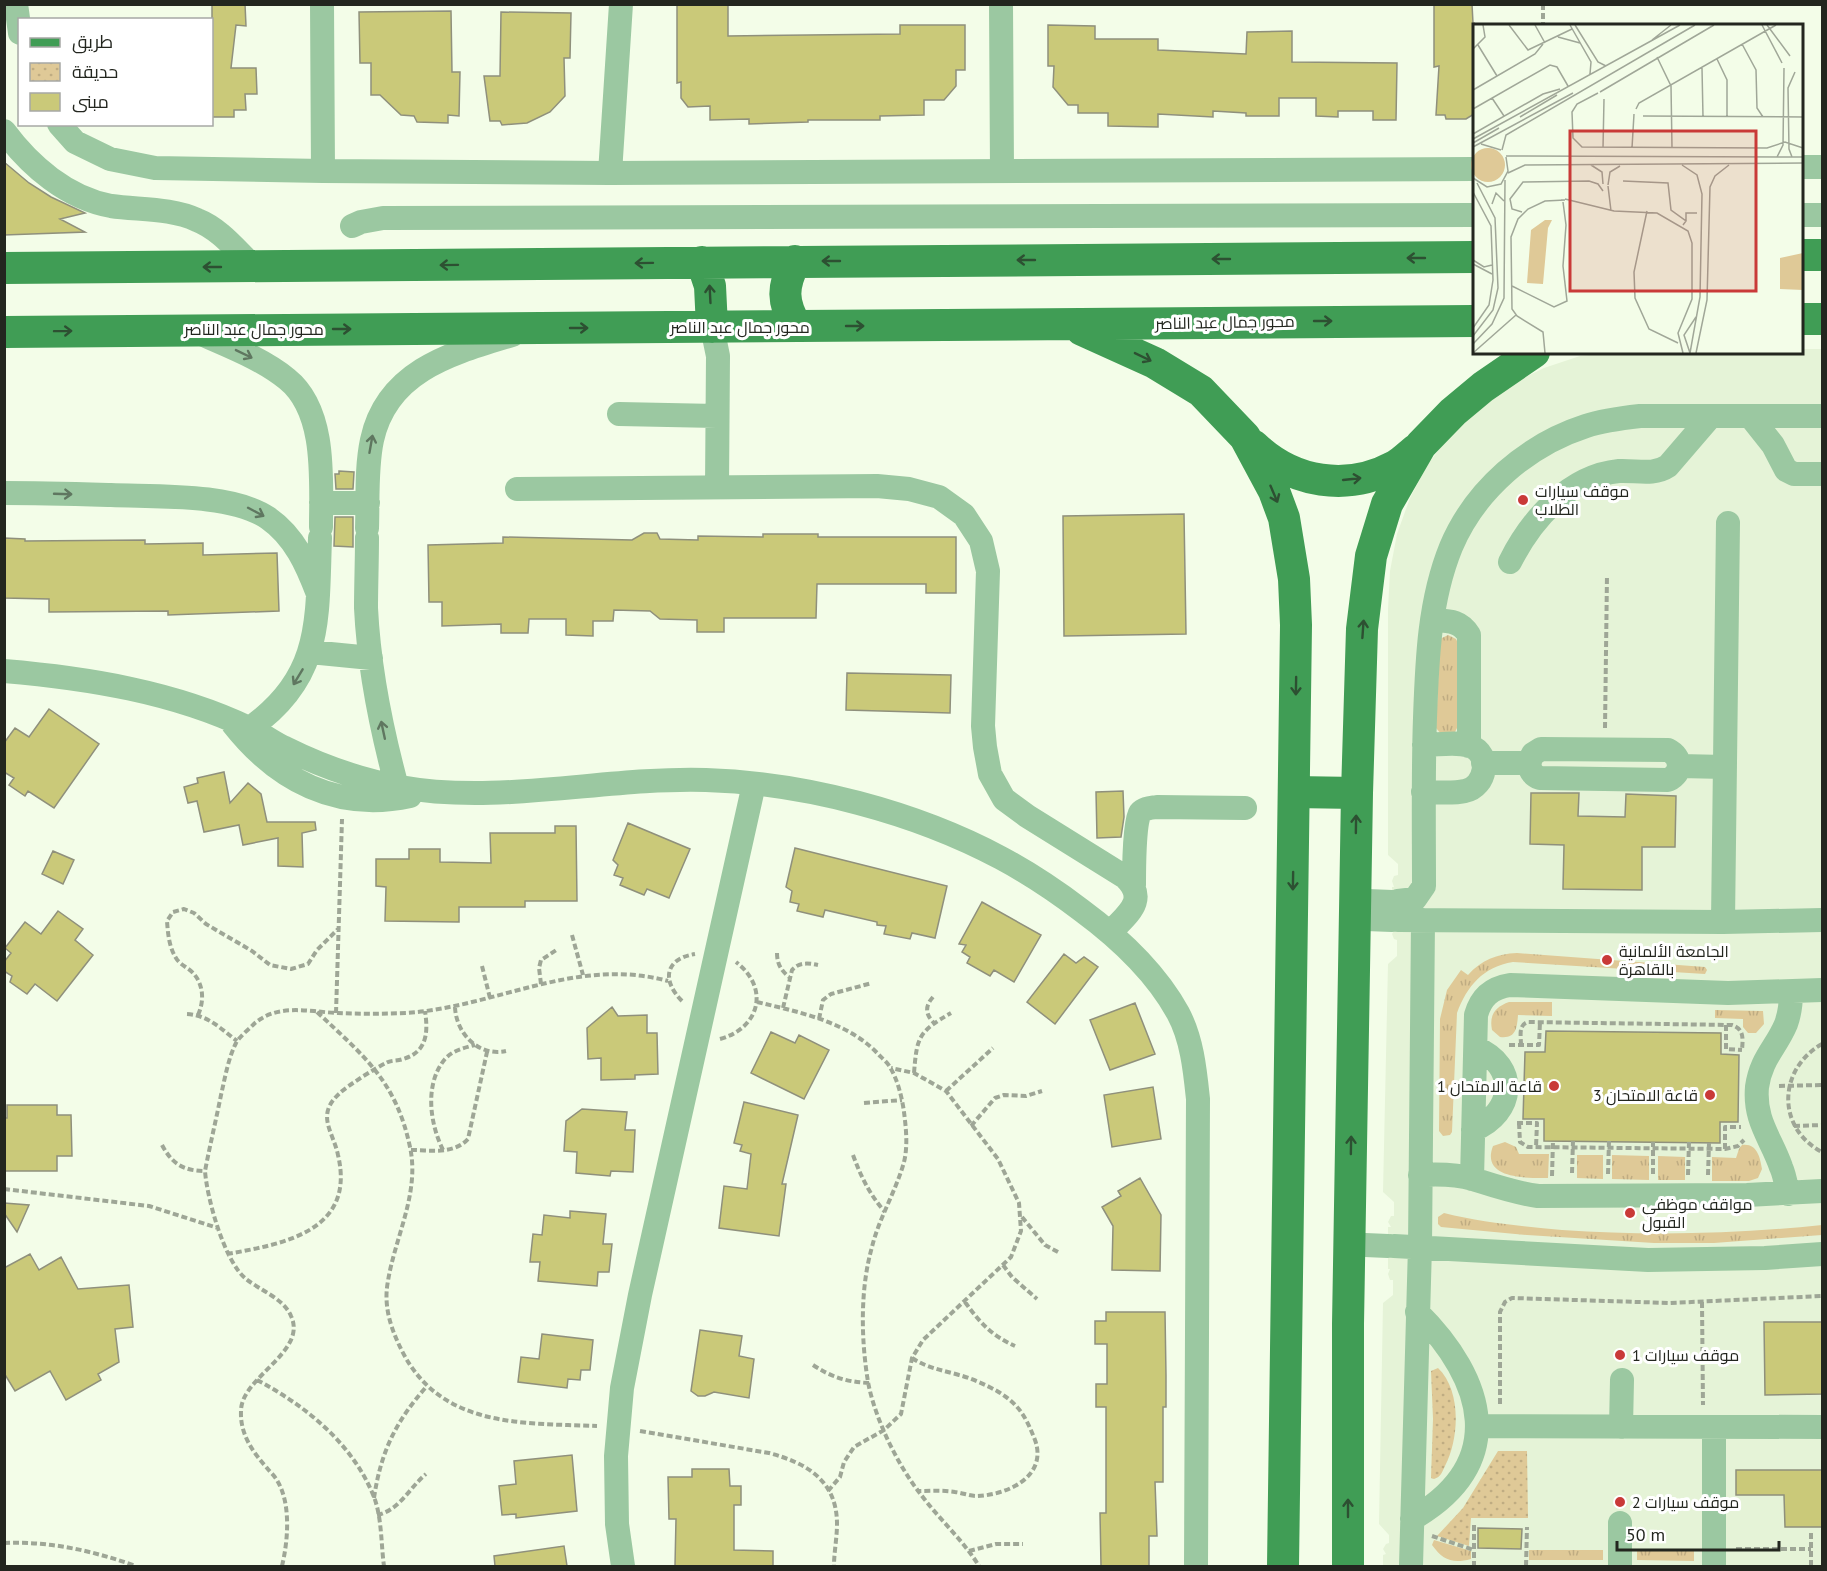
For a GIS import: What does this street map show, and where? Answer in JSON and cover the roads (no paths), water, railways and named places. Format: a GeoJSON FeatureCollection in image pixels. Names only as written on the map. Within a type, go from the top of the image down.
{"type":"FeatureCollection","features":[{"type":"Feature","properties":{"kind":"main road"},"geometry":{"type":"LineString","coordinates":[[1803,255],[1822,255]]}},
{"type":"Feature","properties":{"kind":"main road"},"geometry":{"type":"LineString","coordinates":[[4,268],[1473,257]]}},
{"type":"Feature","properties":{"kind":"main road"},"geometry":{"type":"LineString","coordinates":[[795,261],[787,277],[785,294],[788,311],[796,326]]}},
{"type":"Feature","properties":{"kind":"main road"},"geometry":{"type":"LineString","coordinates":[[702,262],[710,286],[712,327]]}},
{"type":"Feature","properties":{"kind":"main road"},"geometry":{"type":"LineString","coordinates":[[1803,319],[1822,319]]}},
{"type":"Feature","properties":{"kind":"main road","name":"محور جمال عبد الناصر"},"geometry":{"type":"LineString","coordinates":[[4,332],[1473,321]]}},
{"type":"Feature","properties":{"kind":"main road"},"geometry":{"type":"LineString","coordinates":[[1070,325],[1155,363],[1201,391],[1269,460],[1299,475],[1331,482],[1364,478],[1395,466],[1421,445],[1453,412],[1531,354]]}},
{"type":"Feature","properties":{"kind":"main road"},"geometry":{"type":"LineString","coordinates":[[1245,437],[1274,491],[1284,518],[1290,549],[1296,625],[1283,1566]]}},
{"type":"Feature","properties":{"kind":"main road"},"geometry":{"type":"LineString","coordinates":[[1348,1566],[1353,994],[1362,629],[1371,556],[1387,504],[1421,445]]}},
{"type":"Feature","properties":{"kind":"main road"},"geometry":{"type":"LineString","coordinates":[[1294,792],[1357,793]]}},
{"type":"Feature","properties":{"kind":"street"},"geometry":{"type":"LineString","coordinates":[[322,4],[323,171]]}},
{"type":"Feature","properties":{"kind":"street"},"geometry":{"type":"LineString","coordinates":[[610,173],[621,4]]}},
{"type":"Feature","properties":{"kind":"street"},"geometry":{"type":"LineString","coordinates":[[1000,4],[1002,171]]}},
{"type":"Feature","properties":{"kind":"street"},"geometry":{"type":"LineString","coordinates":[[61,126],[75,142],[110,159],[155,168],[610,173],[1473,169]]}},
{"type":"Feature","properties":{"kind":"street"},"geometry":{"type":"LineString","coordinates":[[4,131],[32,164],[68,189],[109,205],[172,213],[199,220],[222,236],[253,267]]}},
{"type":"Feature","properties":{"kind":"street"},"geometry":{"type":"LineString","coordinates":[[1803,167],[1822,167]]}},
{"type":"Feature","properties":{"kind":"street"},"geometry":{"type":"LineString","coordinates":[[1803,214],[1822,214]]}},
{"type":"Feature","properties":{"kind":"street"},"geometry":{"type":"LineString","coordinates":[[352,226],[371,219],[383,218],[1473,215]]}},
{"type":"Feature","properties":{"kind":"street"},"geometry":{"type":"LineString","coordinates":[[712,327],[718,357],[717,487]]}},
{"type":"Feature","properties":{"kind":"street"},"geometry":{"type":"LineString","coordinates":[[397,787],[381,723],[366,608],[372,438],[381,414],[393,394],[416,373],[453,353],[534,328]]}},
{"type":"Feature","properties":{"kind":"street"},"geometry":{"type":"LineString","coordinates":[[191,329],[275,370],[300,393],[315,424],[321,533],[318,594],[310,652],[296,682],[269,713],[240,724]]}},
{"type":"Feature","properties":{"kind":"street"},"geometry":{"type":"LineString","coordinates":[[619,414],[717,416]]}},
{"type":"Feature","properties":{"kind":"street"},"geometry":{"type":"LineString","coordinates":[[1395,911],[1415,899],[1424,886],[1424,745],[1432,620],[1451,548],[1461,526],[1487,491],[1519,461],[1563,435],[1612,420],[1640,416],[1822,416]]}},
{"type":"Feature","properties":{"kind":"street"},"geometry":{"type":"LineString","coordinates":[[1510,562],[1538,519],[1569,491],[1601,475],[1629,471],[1651,473],[1663,470],[1711,416]]}},
{"type":"Feature","properties":{"kind":"street"},"geometry":{"type":"LineString","coordinates":[[1750,416],[1773,445],[1786,470],[1794,474],[1822,474]]}},
{"type":"Feature","properties":{"kind":"street"},"geometry":{"type":"LineString","coordinates":[[517,489],[839,485],[909,489],[939,497],[964,515],[981,541],[988,571],[983,726],[990,774],[1004,799],[1134,885]]}},
{"type":"Feature","properties":{"kind":"street"},"geometry":{"type":"LineString","coordinates":[[4,493],[180,497],[249,507],[269,519],[286,534],[301,553],[318,594]]}},
{"type":"Feature","properties":{"kind":"street"},"geometry":{"type":"LineString","coordinates":[[321,503],[368,503]]}},
{"type":"Feature","properties":{"kind":"street"},"geometry":{"type":"LineString","coordinates":[[1723,922],[1728,523]]}},
{"type":"Feature","properties":{"kind":"street"},"geometry":{"type":"LineString","coordinates":[[1423,792],[1465,791],[1472,789],[1482,778],[1476,754],[1469,635],[1461,624],[1432,620]]}},
{"type":"Feature","properties":{"kind":"street"},"geometry":{"type":"LineString","coordinates":[[310,652],[371,658]]}},
{"type":"Feature","properties":{"kind":"street"},"geometry":{"type":"LineString","coordinates":[[4,671],[93,682],[189,705],[240,724],[320,764],[358,777],[428,792],[538,790],[650,781],[708,780],[754,784],[856,803],[954,836],[1001,858],[1059,894],[1110,932],[1157,980],[1180,1016],[1193,1056],[1198,1099],[1196,1566]]}},
{"type":"Feature","properties":{"kind":"street"},"geometry":{"type":"LineString","coordinates":[[240,724],[252,748],[279,771],[310,787],[343,797],[372,800],[400,798],[428,792]]}},
{"type":"Feature","properties":{"kind":"street"},"geometry":{"type":"LineString","coordinates":[[1424,745],[1529,763]]}},
{"type":"Feature","properties":{"kind":"street"},"geometry":{"type":"LineString","coordinates":[[1541,749],[1668,750],[1674,754],[1680,766],[1674,777],[1668,780],[1588,779],[1540,778],[1532,773],[1529,763],[1533,754],[1541,749]]}},
{"type":"Feature","properties":{"kind":"street"},"geometry":{"type":"LineString","coordinates":[[1588,779],[1604,750]]}},
{"type":"Feature","properties":{"kind":"street"},"geometry":{"type":"LineString","coordinates":[[1604,750],[1619,779]]}},
{"type":"Feature","properties":{"kind":"street"},"geometry":{"type":"LineString","coordinates":[[1680,766],[1725,767]]}},
{"type":"Feature","properties":{"kind":"street"},"geometry":{"type":"LineString","coordinates":[[623,1566],[617,1524],[616,1456],[622,1388],[640,1295],[754,784]]}},
{"type":"Feature","properties":{"kind":"street"},"geometry":{"type":"LineString","coordinates":[[1110,932],[1135,904],[1137,823],[1141,812],[1157,807],[1245,808]]}},
{"type":"Feature","properties":{"kind":"street"},"geometry":{"type":"LineString","coordinates":[[1353,994],[1362,989],[1366,979],[1366,873],[1356,856]]}},
{"type":"Feature","properties":{"kind":"street"},"geometry":{"type":"LineString","coordinates":[[1366,910],[1395,911],[1423,920],[1723,922],[1822,920]]}},
{"type":"Feature","properties":{"kind":"street"},"geometry":{"type":"LineString","coordinates":[[1411,1566],[1419,1254],[1423,920]]}},
{"type":"Feature","properties":{"kind":"street"},"geometry":{"type":"LineString","coordinates":[[1472,1179],[1481,1126],[1476,1015],[1484,997],[1500,987],[1728,993],[1822,990]]}},
{"type":"Feature","properties":{"kind":"street"},"geometry":{"type":"LineString","coordinates":[[1788,1194],[1781,1166],[1762,1127],[1757,1087],[1766,1057],[1789,1014],[1791,992]]}},
{"type":"Feature","properties":{"kind":"street"},"geometry":{"type":"LineString","coordinates":[[1476,1046],[1499,1064],[1506,1082],[1505,1100],[1501,1109],[1481,1126]]}},
{"type":"Feature","properties":{"kind":"street"},"geometry":{"type":"LineString","coordinates":[[1420,1175],[1438,1174],[1472,1179],[1526,1194],[1562,1196],[1788,1194],[1822,1191]]}},
{"type":"Feature","properties":{"kind":"street"},"geometry":{"type":"LineString","coordinates":[[1349,1310],[1360,1298],[1382,1246],[1357,1186],[1351,1179]]}},
{"type":"Feature","properties":{"kind":"street"},"geometry":{"type":"LineString","coordinates":[[1382,1246],[1419,1254],[1598,1273],[1698,1275],[1822,1268]]}},
{"type":"Feature","properties":{"kind":"street"},"geometry":{"type":"LineString","coordinates":[[1419,1254],[1648,1260],[1754,1259],[1822,1254]]}},
{"type":"Feature","properties":{"kind":"street"},"geometry":{"type":"LineString","coordinates":[[1417,1312],[1436,1331],[1464,1374],[1474,1399],[1489,1426]]}},
{"type":"Feature","properties":{"kind":"street"},"geometry":{"type":"LineString","coordinates":[[1621,1426],[1622,1380]]}},
{"type":"Feature","properties":{"kind":"street"},"geometry":{"type":"LineString","coordinates":[[1489,1426],[1822,1427]]}},
{"type":"Feature","properties":{"kind":"street"},"geometry":{"type":"LineString","coordinates":[[1412,1527],[1442,1500],[1465,1473],[1474,1450],[1489,1426]]}},
{"type":"Feature","properties":{"kind":"street"},"geometry":{"type":"LineString","coordinates":[[1708,1427],[1714,1558]]}},
{"type":"Feature","properties":{"kind":"street"},"geometry":{"type":"LineString","coordinates":[[1620,1523],[1620,1566]]}},
{"type":"Feature","properties":{"kind":"place","name":"موقف سيارات الطلاب"},"geometry":{"type":"Point","coordinates":[1523,500]}},
{"type":"Feature","properties":{"kind":"place","name":"الجامعة الألمانية بالقاهرة"},"geometry":{"type":"Point","coordinates":[1607,960]}},
{"type":"Feature","properties":{"kind":"place","name":"قاعة الامتحان 1"},"geometry":{"type":"Point","coordinates":[1554,1086]}},
{"type":"Feature","properties":{"kind":"place","name":"قاعة الامتحان 3"},"geometry":{"type":"Point","coordinates":[1710,1095]}},
{"type":"Feature","properties":{"kind":"place","name":"مواقف موظفي القبول"},"geometry":{"type":"Point","coordinates":[1630,1213]}},
{"type":"Feature","properties":{"kind":"place","name":"موقف سيارات 1"},"geometry":{"type":"Point","coordinates":[1620,1355]}},
{"type":"Feature","properties":{"kind":"place","name":"موقف سيارات 2"},"geometry":{"type":"Point","coordinates":[1620,1502]}}]}
